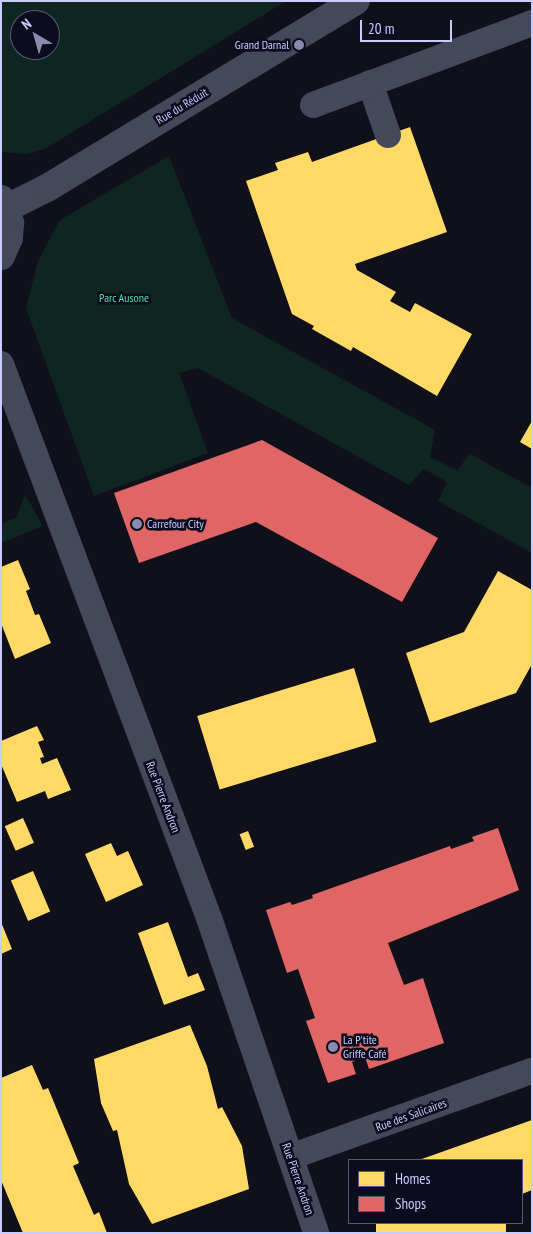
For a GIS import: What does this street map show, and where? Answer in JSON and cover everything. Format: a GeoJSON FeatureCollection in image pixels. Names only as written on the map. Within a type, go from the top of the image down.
{"type":"FeatureCollection","features":[{"type":"Feature","properties":{"kind":"street","name":"Rue du Réduit"},"geometry":{"type":"LineString","coordinates":[[4,204],[47,188],[356,1]]}},
{"type":"Feature","properties":{"kind":"street"},"geometry":{"type":"LineString","coordinates":[[313,105],[532,23]]}},
{"type":"Feature","properties":{"kind":"street"},"geometry":{"type":"LineString","coordinates":[[370,83],[388,135]]}},
{"type":"Feature","properties":{"kind":"street"},"geometry":{"type":"LineString","coordinates":[[1,256],[9,238],[4,204]]}},
{"type":"Feature","properties":{"kind":"street","name":"Rue Pierre Andron"},"geometry":{"type":"LineString","coordinates":[[1,364],[209,918],[316,1233]]}},
{"type":"Feature","properties":{"kind":"street","name":"Rue des Salicaires"},"geometry":{"type":"LineString","coordinates":[[290,1157],[532,1071]]}},
{"type":"Feature","properties":{"kind":"green space"},"geometry":{"type":"Polygon","coordinates":[[[1,1],[286,1],[45,149],[27,154],[1,152],[1,1]]]}},
{"type":"Feature","properties":{"kind":"green space","name":"Parc Ausone"},"geometry":{"type":"Polygon","coordinates":[[[169,156],[232,318],[435,430],[430,457],[457,470],[470,454],[532,488],[532,553],[438,501],[447,482],[424,469],[409,485],[198,368],[179,373],[208,453],[94,496],[26,308],[38,261],[60,220],[169,156]]]}},
{"type":"Feature","properties":{"kind":"green space"},"geometry":{"type":"Polygon","coordinates":[[[25,494],[43,526],[1,543],[1,524],[17,517],[25,494]]]}},
{"type":"Feature","properties":{"kind":"building: Homes"},"geometry":{"type":"Polygon","coordinates":[[[410,127],[447,232],[355,264],[357,270],[396,292],[390,301],[410,312],[415,303],[472,334],[437,396],[353,347],[351,351],[312,329],[314,326],[292,314],[246,181],[278,170],[275,163],[308,152],[312,162],[410,127]]]}},
{"type":"Feature","properties":{"kind":"building: Homes"},"geometry":{"type":"Polygon","coordinates":[[[532,421],[532,449],[520,442],[532,421]]]}},
{"type":"Feature","properties":{"kind":"building: Homes"},"geometry":{"type":"Polygon","coordinates":[[[18,560],[30,589],[26,591],[35,615],[39,614],[51,643],[15,659],[1,623],[1,567],[18,560]]]}},
{"type":"Feature","properties":{"kind":"building: Homes"},"geometry":{"type":"Polygon","coordinates":[[[498,571],[532,590],[532,664],[516,693],[430,723],[406,653],[464,632],[498,571]]]}},
{"type":"Feature","properties":{"kind":"building: Homes"},"geometry":{"type":"Polygon","coordinates":[[[354,668],[377,742],[220,790],[197,716],[354,668]]]}},
{"type":"Feature","properties":{"kind":"building: Homes"},"geometry":{"type":"Polygon","coordinates":[[[37,726],[44,740],[38,742],[44,757],[40,758],[42,764],[57,758],[71,790],[48,799],[45,791],[17,802],[1,764],[1,741],[37,726]]]}},
{"type":"Feature","properties":{"kind":"building: Homes"},"geometry":{"type":"Polygon","coordinates":[[[23,818],[34,843],[16,851],[5,826],[23,818]]]}},
{"type":"Feature","properties":{"kind":"building: Homes"},"geometry":{"type":"Polygon","coordinates":[[[248,831],[254,847],[246,850],[240,834],[248,831]]]}},
{"type":"Feature","properties":{"kind":"building: Homes"},"geometry":{"type":"Polygon","coordinates":[[[111,843],[117,856],[128,851],[143,885],[106,902],[85,854],[111,843]]]}},
{"type":"Feature","properties":{"kind":"building: Homes"},"geometry":{"type":"Polygon","coordinates":[[[33,871],[50,912],[28,921],[11,880],[33,871]]]}},
{"type":"Feature","properties":{"kind":"building: Homes"},"geometry":{"type":"Polygon","coordinates":[[[1,922],[12,949],[1,954],[1,922]]]}},
{"type":"Feature","properties":{"kind":"building: Homes"},"geometry":{"type":"Polygon","coordinates":[[[168,922],[188,977],[198,973],[205,990],[164,1005],[138,933],[168,922]]]}},
{"type":"Feature","properties":{"kind":"building: Homes"},"geometry":{"type":"Polygon","coordinates":[[[190,1025],[207,1066],[218,1109],[222,1107],[242,1146],[249,1189],[152,1224],[129,1184],[117,1130],[113,1131],[101,1103],[94,1059],[190,1025]]]}},
{"type":"Feature","properties":{"kind":"building: Homes"},"geometry":{"type":"Polygon","coordinates":[[[32,1065],[43,1090],[48,1088],[79,1163],[73,1166],[94,1215],[99,1212],[107,1233],[23,1233],[1,1180],[1,1078],[32,1065]]]}},
{"type":"Feature","properties":{"kind":"building: Homes"},"geometry":{"type":"Polygon","coordinates":[[[532,1120],[532,1190],[523,1194],[523,1159],[422,1159],[532,1120]]]}},
{"type":"Feature","properties":{"kind":"building: Homes"},"geometry":{"type":"Polygon","coordinates":[[[376,1224],[506,1224],[506,1233],[376,1233],[376,1224]]]}},
{"type":"Feature","properties":{"kind":"building: Shops"},"geometry":{"type":"Polygon","coordinates":[[[262,440],[438,538],[402,602],[256,522],[139,563],[114,493],[262,440]]]}},
{"type":"Feature","properties":{"kind":"building: Shops"},"geometry":{"type":"Polygon","coordinates":[[[498,828],[519,890],[388,943],[404,985],[423,978],[444,1043],[369,1069],[365,1057],[352,1062],[356,1074],[328,1083],[306,1021],[315,1018],[298,969],[287,973],[266,910],[290,902],[292,905],[313,898],[312,895],[450,846],[451,849],[474,841],[472,837],[498,828]]]}},
{"type":"Feature","properties":{"kind":"place","name":"Grand Darnal"},"geometry":{"type":"Point","coordinates":[299,45]}},
{"type":"Feature","properties":{"kind":"place","name":"Carrefour City"},"geometry":{"type":"Point","coordinates":[137,524]}},
{"type":"Feature","properties":{"kind":"place","name":"La P'tite Griffe Café"},"geometry":{"type":"Point","coordinates":[333,1047]}}]}
